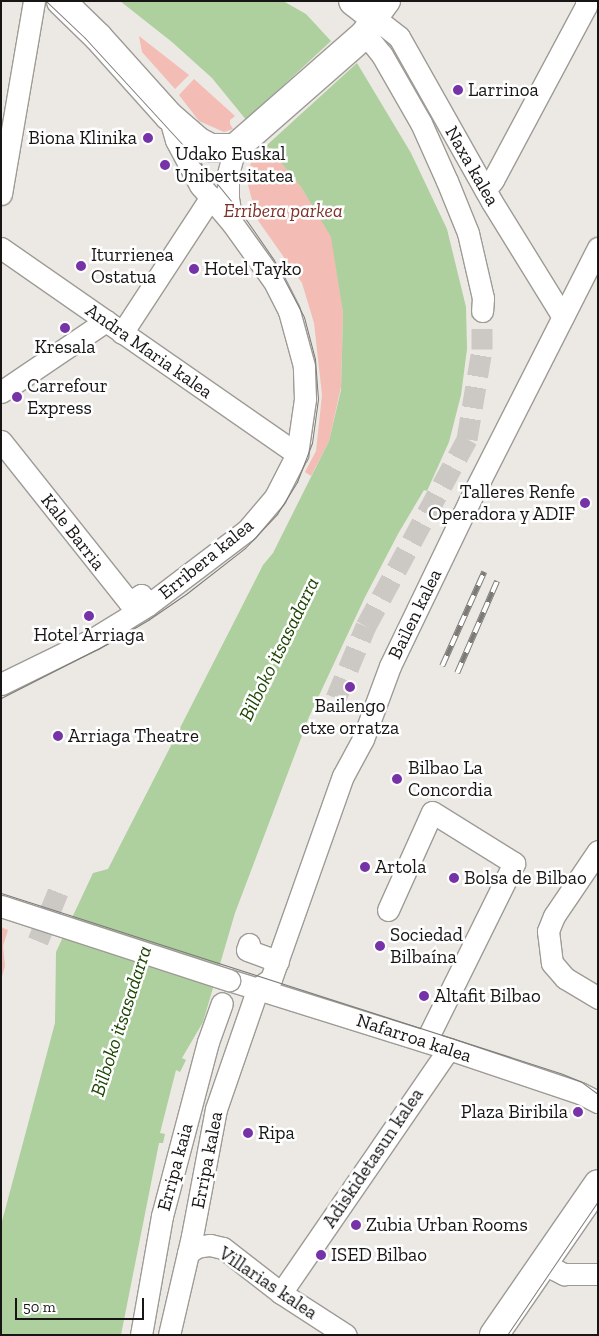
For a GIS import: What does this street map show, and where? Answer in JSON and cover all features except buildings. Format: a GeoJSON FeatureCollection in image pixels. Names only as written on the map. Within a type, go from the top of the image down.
{"type":"FeatureCollection","features":[{"type":"Feature","properties":{"kind":"street"},"geometry":{"type":"LineString","coordinates":[[1,194],[34,1]]}},
{"type":"Feature","properties":{"kind":"street","name":"Erribera kalea"},"geometry":{"type":"LineString","coordinates":[[61,1],[98,37],[169,116],[199,142],[211,148],[235,148],[228,174],[228,199],[232,224]]}},
{"type":"Feature","properties":{"kind":"street"},"geometry":{"type":"LineString","coordinates":[[353,1],[371,25],[382,55],[421,123],[447,182],[468,233],[483,298],[482,310]]}},
{"type":"Feature","properties":{"kind":"street"},"geometry":{"type":"LineString","coordinates":[[485,190],[493,180],[521,128],[586,6],[586,1]]}},
{"type":"Feature","properties":{"kind":"street"},"geometry":{"type":"LineString","coordinates":[[235,148],[371,25]]}},
{"type":"Feature","properties":{"kind":"street","name":"Naxa kalea"},"geometry":{"type":"LineString","coordinates":[[371,25],[399,37],[485,190],[563,317]]}},
{"type":"Feature","properties":{"kind":"street","name":"Erribera kalea"},"geometry":{"type":"LineString","coordinates":[[1,684],[93,639],[148,605],[248,530],[275,497],[297,454],[305,399],[304,366],[289,311],[274,280],[212,197],[200,185],[176,140],[169,116]]}},
{"type":"Feature","properties":{"kind":"street"},"geometry":{"type":"LineString","coordinates":[[1,392],[114,327],[212,197]]}},
{"type":"Feature","properties":{"kind":"street","name":"Andra Maria kalea"},"geometry":{"type":"LineString","coordinates":[[1,248],[297,454]]}},
{"type":"Feature","properties":{"kind":"street","name":"Bailen kalea"},"geometry":{"type":"LineString","coordinates":[[258,988],[271,979],[343,776],[366,731],[390,666],[469,502],[598,248]]}},
{"type":"Feature","properties":{"kind":"street","name":"Kale Barria"},"geometry":{"type":"LineString","coordinates":[[1,440],[129,602],[141,594],[148,605]]}},
{"type":"Feature","properties":{"kind":"street"},"geometry":{"type":"LineString","coordinates":[[388,910],[432,812],[514,863],[426,1041]]}},
{"type":"Feature","properties":{"kind":"street"},"geometry":{"type":"LineString","coordinates":[[598,851],[554,916],[548,931],[552,963],[565,978],[598,998]]}},
{"type":"Feature","properties":{"kind":"street","name":"Nafarroa kalea"},"geometry":{"type":"LineString","coordinates":[[1,906],[229,980],[426,1041],[580,1093],[598,1102]]}},
{"type":"Feature","properties":{"kind":"street"},"geometry":{"type":"LineString","coordinates":[[250,944],[247,950],[278,960]]}},
{"type":"Feature","properties":{"kind":"street","name":"Erripa kalea"},"geometry":{"type":"LineString","coordinates":[[169,1335],[188,1253],[216,1109],[258,988]]}},
{"type":"Feature","properties":{"kind":"street","name":"Erripa kaia"},"geometry":{"type":"LineString","coordinates":[[141,1335],[162,1216],[208,1042],[222,1003]]}},
{"type":"Feature","properties":{"kind":"street","name":"Adiskidetasun kalea"},"geometry":{"type":"LineString","coordinates":[[281,1292],[449,1049]]}},
{"type":"Feature","properties":{"kind":"street"},"geometry":{"type":"LineString","coordinates":[[494,1335],[598,1184]]}},
{"type":"Feature","properties":{"kind":"street","name":"Villarias kalea"},"geometry":{"type":"LineString","coordinates":[[188,1253],[197,1247],[210,1244],[223,1248],[281,1292],[346,1335]]}},
{"type":"Feature","properties":{"kind":"street"},"geometry":{"type":"LineString","coordinates":[[542,1263],[564,1274],[598,1274]]}},
{"type":"Feature","properties":{"kind":"green space"},"geometry":{"type":"Polygon","coordinates":[[[139,36],[189,75],[175,89],[142,52],[139,36]]]}},
{"type":"Feature","properties":{"kind":"green space"},"geometry":{"type":"Polygon","coordinates":[[[194,79],[235,116],[230,120],[233,129],[224,132],[199,121],[179,95],[194,79]]]}},
{"type":"Feature","properties":{"kind":"green space","name":"Erribera parkea"},"geometry":{"type":"Polygon","coordinates":[[[267,145],[301,187],[332,238],[343,313],[341,387],[329,441],[311,476],[305,472],[316,451],[322,395],[314,323],[302,283],[257,219],[247,181],[252,158],[267,145]]]}},
{"type":"Feature","properties":{"kind":"green space"},"geometry":{"type":"Polygon","coordinates":[[[1,927],[8,930],[3,946],[5,966],[1,980],[1,927]]]}},
{"type":"Feature","properties":{"kind":"water","name":"Bilboko itsasadarra"},"geometry":{"type":"Polygon","coordinates":[[[120,1],[283,1],[306,14],[331,41],[357,63],[411,153],[447,229],[466,307],[467,349],[461,395],[449,442],[427,491],[424,490],[398,534],[365,597],[309,717],[235,913],[203,1022],[182,1058],[186,1060],[180,1072],[176,1070],[160,1133],[165,1134],[163,1143],[159,1143],[121,1335],[1,1335],[1,1225],[55,1023],[56,952],[93,873],[108,869],[263,565],[273,553],[329,441],[341,390],[343,313],[331,237],[301,187],[212,78],[172,42],[120,1]]]}},
{"type":"Feature","properties":{"kind":"pier"},"geometry":{"type":"Polygon","coordinates":[[[331,41],[357,63],[267,145],[247,119],[331,41]]]}},
{"type":"Feature","properties":{"kind":"tunnel"},"geometry":{"type":"LineString","coordinates":[[336,698],[366,626],[467,439],[482,349],[482,311]]}},
{"type":"Feature","properties":{"kind":"tunnel"},"geometry":{"type":"LineString","coordinates":[[38,941],[60,887]]}},
{"type":"Feature","properties":{"kind":"tram line"},"geometry":{"type":"LineString","coordinates":[[1,698],[107,644],[148,620],[186,594],[245,548],[277,514],[297,482],[312,443],[318,399],[315,359],[304,317],[274,260],[245,218],[205,169],[85,38],[46,1]]}},
{"type":"Feature","properties":{"kind":"tram line"},"geometry":{"type":"LineString","coordinates":[[1,893],[560,1073],[580,1081],[598,1094]]}},
{"type":"Feature","properties":{"kind":"tram line"},"geometry":{"type":"LineString","coordinates":[[507,1335],[598,1201]]}},
{"type":"Feature","properties":{"kind":"railway"},"geometry":{"type":"LineString","coordinates":[[442,666],[484,572]]}},
{"type":"Feature","properties":{"kind":"railway"},"geometry":{"type":"LineString","coordinates":[[457,673],[497,581]]}},
{"type":"Feature","properties":{"kind":"place","name":"Larrinoa"},"geometry":{"type":"Point","coordinates":[458,90]}},
{"type":"Feature","properties":{"kind":"place","name":"Biona Klinika"},"geometry":{"type":"Point","coordinates":[148,138]}},
{"type":"Feature","properties":{"kind":"place","name":"Udako Euskal Unibertsitatea"},"geometry":{"type":"Point","coordinates":[165,165]}},
{"type":"Feature","properties":{"kind":"place","name":"Iturrienea Ostatua"},"geometry":{"type":"Point","coordinates":[81,266]}},
{"type":"Feature","properties":{"kind":"place","name":"Hotel Tayko"},"geometry":{"type":"Point","coordinates":[194,269]}},
{"type":"Feature","properties":{"kind":"place","name":"Kresala"},"geometry":{"type":"Point","coordinates":[65,328]}},
{"type":"Feature","properties":{"kind":"place","name":"Carrefour Express"},"geometry":{"type":"Point","coordinates":[17,397]}},
{"type":"Feature","properties":{"kind":"place","name":"Talleres Renfe Operadora y ADIF"},"geometry":{"type":"Point","coordinates":[585,503]}},
{"type":"Feature","properties":{"kind":"place","name":"Hotel Arriaga"},"geometry":{"type":"Point","coordinates":[89,616]}},
{"type":"Feature","properties":{"kind":"place","name":"Bailengo etxe orratza"},"geometry":{"type":"Point","coordinates":[350,687]}},
{"type":"Feature","properties":{"kind":"place","name":"Arriaga Theatre"},"geometry":{"type":"Point","coordinates":[58,736]}},
{"type":"Feature","properties":{"kind":"place","name":"Bilbao La Concordia"},"geometry":{"type":"Point","coordinates":[397,779]}},
{"type":"Feature","properties":{"kind":"place","name":"Artola"},"geometry":{"type":"Point","coordinates":[365,867]}},
{"type":"Feature","properties":{"kind":"place","name":"Bolsa de Bilbao"},"geometry":{"type":"Point","coordinates":[454,878]}},
{"type":"Feature","properties":{"kind":"place","name":"Sociedad Bilbaína"},"geometry":{"type":"Point","coordinates":[380,946]}},
{"type":"Feature","properties":{"kind":"place","name":"Altafit Bilbao"},"geometry":{"type":"Point","coordinates":[424,996]}},
{"type":"Feature","properties":{"kind":"place","name":"Plaza Biribila"},"geometry":{"type":"Point","coordinates":[578,1112]}},
{"type":"Feature","properties":{"kind":"place","name":"Ripa"},"geometry":{"type":"Point","coordinates":[248,1133]}},
{"type":"Feature","properties":{"kind":"place","name":"Zubia Urban Rooms"},"geometry":{"type":"Point","coordinates":[356,1225]}},
{"type":"Feature","properties":{"kind":"place","name":"ISED Bilbao"},"geometry":{"type":"Point","coordinates":[321,1255]}}]}
